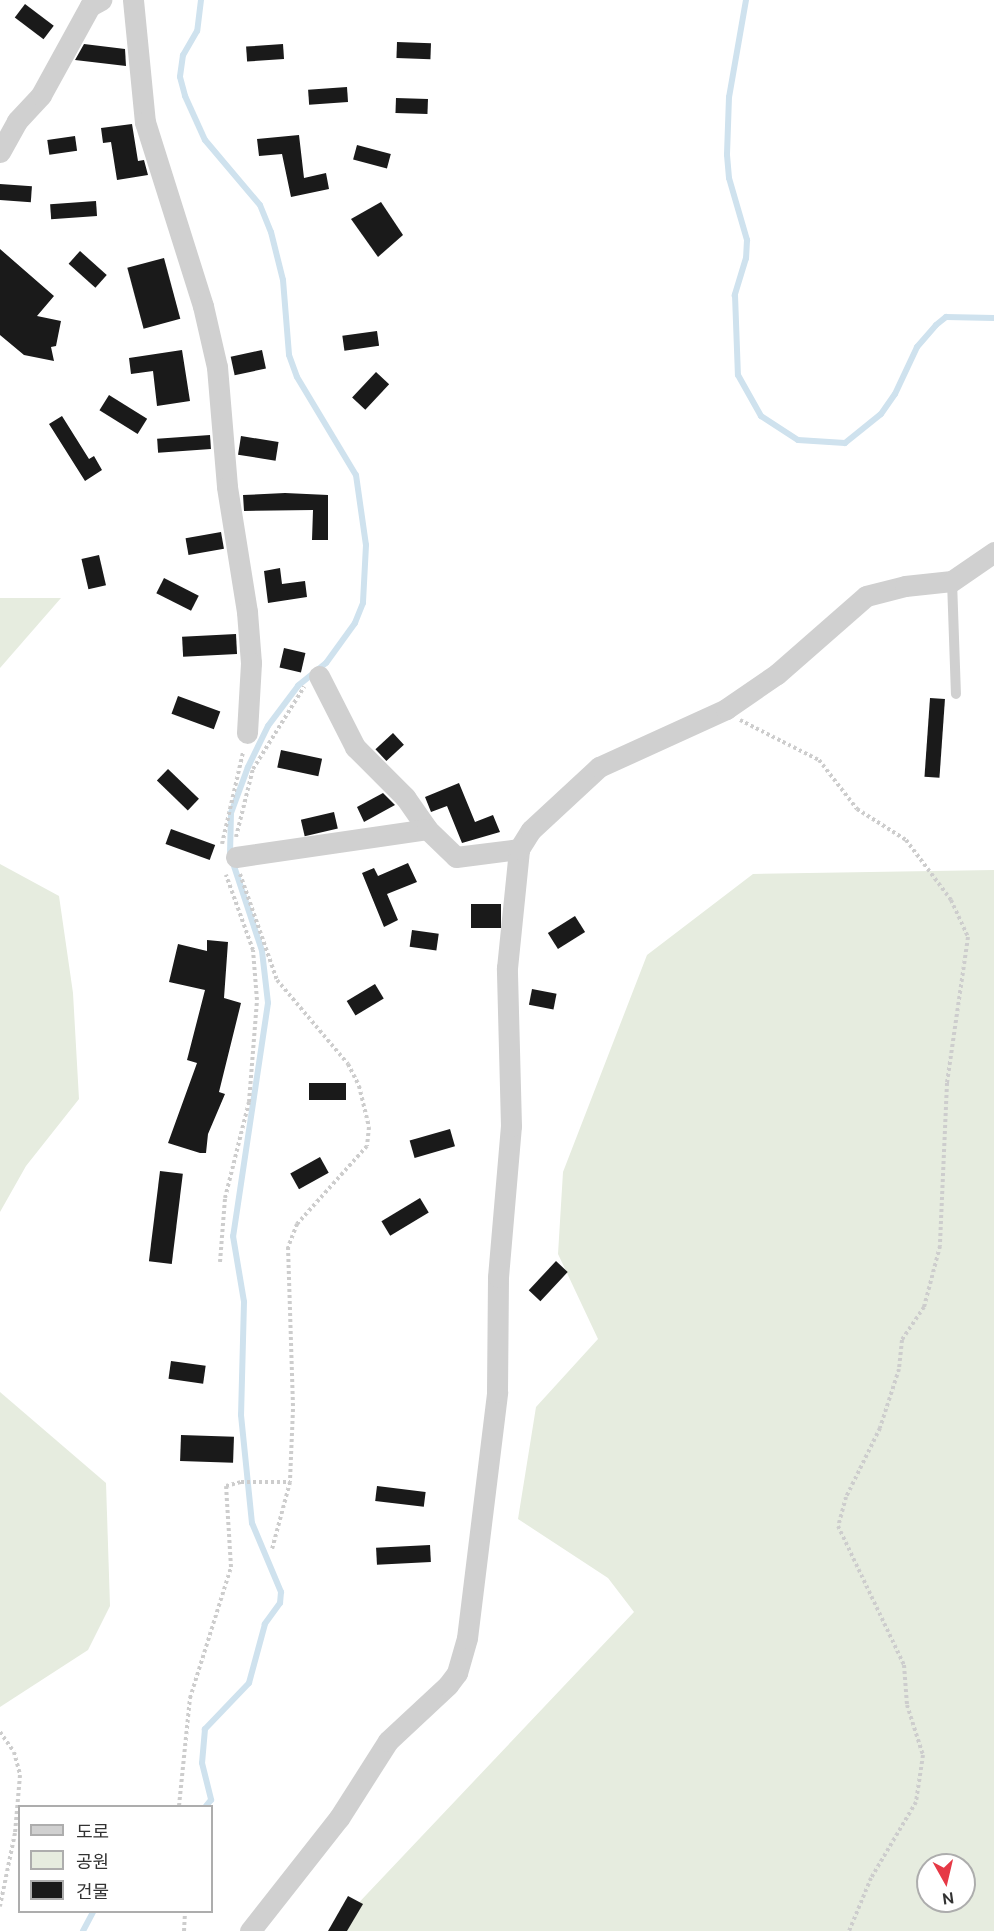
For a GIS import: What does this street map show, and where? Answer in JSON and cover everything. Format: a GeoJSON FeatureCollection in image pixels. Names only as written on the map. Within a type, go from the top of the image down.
{"type":"FeatureCollection","features":[{"type":"Feature","properties":{"kind":"street"},"geometry":{"type":"LineString","coordinates":[[134,0],[145,122],[203,306],[217,367],[227,487],[248,612],[251,663],[247,733]]}},
{"type":"Feature","properties":{"kind":"street"},"geometry":{"type":"LineString","coordinates":[[0,152],[17,121],[40,95],[91,2]]}},
{"type":"Feature","properties":{"kind":"street"},"geometry":{"type":"LineString","coordinates":[[250,1931],[339,1818],[388,1741],[448,1685],[457,1673],[467,1638],[497,1392],[498,1277],[511,1126],[507,968],[519,849],[531,830],[599,768],[726,709],[777,674],[866,596],[905,586],[952,581],[994,552]]}},
{"type":"Feature","properties":{"kind":"street"},"geometry":{"type":"LineString","coordinates":[[319,675],[355,747],[405,797],[427,829],[456,857],[519,849]]}},
{"type":"Feature","properties":{"kind":"street"},"geometry":{"type":"LineString","coordinates":[[227,860],[427,829]]}},
{"type":"Feature","properties":{"kind":"lane"},"geometry":{"type":"LineString","coordinates":[[952,581],[956,694]]}},
{"type":"Feature","properties":{"kind":"path"},"geometry":{"type":"LineString","coordinates":[[272,1549],[290,1482],[292,1409],[288,1246],[297,1224],[367,1146],[369,1127],[359,1086],[348,1064],[277,980],[227,860],[253,769],[305,686],[319,675]]}},
{"type":"Feature","properties":{"kind":"path"},"geometry":{"type":"LineString","coordinates":[[726,709],[747,725],[819,760],[857,808],[906,840],[951,900],[968,937],[947,1083],[940,1246],[924,1307],[902,1340],[899,1369],[880,1428],[846,1497],[838,1526],[904,1665],[907,1705],[923,1755],[916,1802],[871,1878],[849,1931]]}},
{"type":"Feature","properties":{"kind":"path"},"geometry":{"type":"LineString","coordinates":[[220,1262],[225,1198],[249,1102],[257,1000],[253,950],[227,860],[223,831],[247,733]]}},
{"type":"Feature","properties":{"kind":"path"},"geometry":{"type":"LineString","coordinates":[[179,1805],[190,1698],[223,1584],[231,1567],[226,1486],[241,1482],[290,1482]]}},
{"type":"Feature","properties":{"kind":"path"},"geometry":{"type":"LineString","coordinates":[[0,1732],[14,1752],[20,1783],[15,1833],[0,1906]]}},
{"type":"Feature","properties":{"kind":"path"},"geometry":{"type":"LineString","coordinates":[[184,1931],[186,1913]]}},
{"type":"Feature","properties":{"kind":"green space"},"geometry":{"type":"Polygon","coordinates":[[[0,598],[61,598],[0,668],[0,598]]]}},
{"type":"Feature","properties":{"kind":"green space"},"geometry":{"type":"Polygon","coordinates":[[[0,864],[59,896],[73,993],[79,1099],[26,1166],[0,1212],[0,864]]]}},
{"type":"Feature","properties":{"kind":"green space"},"geometry":{"type":"Polygon","coordinates":[[[994,870],[994,1931],[332,1931],[634,1612],[608,1578],[518,1519],[536,1407],[598,1339],[558,1254],[563,1172],[647,955],[753,874],[994,870]]]}},
{"type":"Feature","properties":{"kind":"green space"},"geometry":{"type":"Polygon","coordinates":[[[0,1392],[106,1483],[110,1606],[88,1650],[0,1707],[0,1392]]]}},
{"type":"Feature","properties":{"kind":"building"},"geometry":{"type":"Polygon","coordinates":[[[25,4],[54,26],[44,39],[15,18],[25,4]]]}},
{"type":"Feature","properties":{"kind":"building"},"geometry":{"type":"Polygon","coordinates":[[[397,42],[431,43],[430,59],[396,58],[397,42]]]}},
{"type":"Feature","properties":{"kind":"building"},"geometry":{"type":"Polygon","coordinates":[[[84,44],[125,49],[126,66],[75,60],[84,44]]]}},
{"type":"Feature","properties":{"kind":"building"},"geometry":{"type":"Polygon","coordinates":[[[283,44],[284,59],[247,62],[246,47],[283,44]]]}},
{"type":"Feature","properties":{"kind":"building"},"geometry":{"type":"Polygon","coordinates":[[[347,87],[348,102],[309,105],[308,90],[347,87]]]}},
{"type":"Feature","properties":{"kind":"building"},"geometry":{"type":"Polygon","coordinates":[[[396,98],[428,99],[427,114],[395,113],[396,98]]]}},
{"type":"Feature","properties":{"kind":"building"},"geometry":{"type":"Polygon","coordinates":[[[132,124],[138,161],[144,160],[148,175],[117,180],[111,142],[103,143],[101,128],[132,124]]]}},
{"type":"Feature","properties":{"kind":"building"},"geometry":{"type":"Polygon","coordinates":[[[299,135],[304,178],[326,173],[329,189],[291,197],[282,154],[259,156],[257,139],[299,135]]]}},
{"type":"Feature","properties":{"kind":"building"},"geometry":{"type":"Polygon","coordinates":[[[75,136],[77,151],[49,155],[47,140],[75,136]]]}},
{"type":"Feature","properties":{"kind":"building"},"geometry":{"type":"Polygon","coordinates":[[[357,145],[391,154],[387,169],[353,159],[357,145]]]}},
{"type":"Feature","properties":{"kind":"building"},"geometry":{"type":"Polygon","coordinates":[[[0,184],[32,186],[31,202],[0,200],[0,184]]]}},
{"type":"Feature","properties":{"kind":"building"},"geometry":{"type":"Polygon","coordinates":[[[96,201],[97,216],[51,219],[50,204],[96,201]]]}},
{"type":"Feature","properties":{"kind":"building"},"geometry":{"type":"Polygon","coordinates":[[[381,202],[403,235],[378,257],[351,219],[381,202]]]}},
{"type":"Feature","properties":{"kind":"building"},"geometry":{"type":"Polygon","coordinates":[[[0,249],[54,296],[37,316],[61,321],[56,346],[51,347],[54,361],[24,355],[0,335],[0,249]]]}},
{"type":"Feature","properties":{"kind":"building"},"geometry":{"type":"Polygon","coordinates":[[[80,251],[107,275],[95,288],[69,264],[80,251]]]}},
{"type":"Feature","properties":{"kind":"building"},"geometry":{"type":"Polygon","coordinates":[[[164,258],[180,319],[144,329],[127,268],[164,258]]]}},
{"type":"Feature","properties":{"kind":"building"},"geometry":{"type":"Polygon","coordinates":[[[377,331],[379,346],[344,351],[342,336],[377,331]]]}},
{"type":"Feature","properties":{"kind":"building"},"geometry":{"type":"Polygon","coordinates":[[[182,350],[190,401],[157,406],[153,371],[131,374],[129,358],[182,350]]]}},
{"type":"Feature","properties":{"kind":"building"},"geometry":{"type":"Polygon","coordinates":[[[262,350],[266,369],[235,375],[231,357],[262,350]]]}},
{"type":"Feature","properties":{"kind":"building"},"geometry":{"type":"Polygon","coordinates":[[[376,372],[389,384],[365,410],[352,398],[376,372]]]}},
{"type":"Feature","properties":{"kind":"building"},"geometry":{"type":"Polygon","coordinates":[[[109,395],[147,419],[138,434],[99,410],[109,395]]]}},
{"type":"Feature","properties":{"kind":"building"},"geometry":{"type":"Polygon","coordinates":[[[62,416],[89,459],[94,456],[102,470],[85,481],[49,424],[62,416]]]}},
{"type":"Feature","properties":{"kind":"building"},"geometry":{"type":"Polygon","coordinates":[[[210,435],[211,449],[158,453],[157,439],[210,435]]]}},
{"type":"Feature","properties":{"kind":"building"},"geometry":{"type":"Polygon","coordinates":[[[241,436],[279,442],[276,461],[238,455],[241,436]]]}},
{"type":"Feature","properties":{"kind":"building"},"geometry":{"type":"Polygon","coordinates":[[[285,493],[328,495],[328,540],[312,540],[313,510],[244,511],[243,495],[285,493]]]}},
{"type":"Feature","properties":{"kind":"building"},"geometry":{"type":"Polygon","coordinates":[[[221,532],[224,549],[188,555],[186,538],[221,532]]]}},
{"type":"Feature","properties":{"kind":"building"},"geometry":{"type":"Polygon","coordinates":[[[99,555],[106,585],[88,589],[81,559],[99,555]]]}},
{"type":"Feature","properties":{"kind":"building"},"geometry":{"type":"Polygon","coordinates":[[[280,568],[282,584],[305,581],[307,597],[268,603],[264,571],[280,568]]]}},
{"type":"Feature","properties":{"kind":"building"},"geometry":{"type":"Polygon","coordinates":[[[164,578],[199,596],[191,611],[156,593],[164,578]]]}},
{"type":"Feature","properties":{"kind":"building"},"geometry":{"type":"Polygon","coordinates":[[[236,634],[237,654],[183,657],[182,637],[236,634]]]}},
{"type":"Feature","properties":{"kind":"building"},"geometry":{"type":"Polygon","coordinates":[[[284,648],[305,653],[301,672],[280,667],[284,648]]]}},
{"type":"Feature","properties":{"kind":"building"},"geometry":{"type":"Polygon","coordinates":[[[178,696],[220,711],[214,729],[172,714],[178,696]]]}},
{"type":"Feature","properties":{"kind":"building"},"geometry":{"type":"Polygon","coordinates":[[[930,698],[945,699],[939,778],[924,777],[930,698]]]}},
{"type":"Feature","properties":{"kind":"building"},"geometry":{"type":"Polygon","coordinates":[[[393,733],[404,745],[386,761],[375,749],[393,733]]]}},
{"type":"Feature","properties":{"kind":"building"},"geometry":{"type":"Polygon","coordinates":[[[281,750],[322,759],[318,776],[277,768],[281,750]]]}},
{"type":"Feature","properties":{"kind":"building"},"geometry":{"type":"Polygon","coordinates":[[[168,769],[199,799],[188,810],[157,781],[168,769]]]}},
{"type":"Feature","properties":{"kind":"building"},"geometry":{"type":"Polygon","coordinates":[[[459,783],[475,822],[493,815],[500,832],[462,843],[447,806],[431,812],[425,797],[459,783]]]}},
{"type":"Feature","properties":{"kind":"building"},"geometry":{"type":"Polygon","coordinates":[[[383,793],[395,805],[364,822],[357,807],[383,793]]]}},
{"type":"Feature","properties":{"kind":"building"},"geometry":{"type":"Polygon","coordinates":[[[334,812],[338,829],[305,836],[301,820],[334,812]]]}},
{"type":"Feature","properties":{"kind":"building"},"geometry":{"type":"Polygon","coordinates":[[[171,829],[215,845],[210,860],[166,844],[171,829]]]}},
{"type":"Feature","properties":{"kind":"building"},"geometry":{"type":"Polygon","coordinates":[[[408,863],[417,882],[387,894],[398,920],[384,927],[362,873],[374,868],[378,876],[408,863]]]}},
{"type":"Feature","properties":{"kind":"building"},"geometry":{"type":"Polygon","coordinates":[[[471,904],[501,904],[501,928],[471,928],[471,904]]]}},
{"type":"Feature","properties":{"kind":"building"},"geometry":{"type":"Polygon","coordinates":[[[575,916],[585,932],[558,949],[548,933],[575,916]]]}},
{"type":"Feature","properties":{"kind":"building"},"geometry":{"type":"Polygon","coordinates":[[[412,930],[439,934],[436,951],[410,947],[412,930]]]}},
{"type":"Feature","properties":{"kind":"building"},"geometry":{"type":"Polygon","coordinates":[[[207,940],[228,942],[224,998],[241,1003],[219,1092],[225,1094],[208,1134],[206,1153],[200,1153],[168,1143],[197,1063],[187,1060],[205,990],[169,982],[178,944],[207,951],[207,940]]]}},
{"type":"Feature","properties":{"kind":"building"},"geometry":{"type":"Polygon","coordinates":[[[375,984],[384,999],[355,1016],[347,1001],[375,984]]]}},
{"type":"Feature","properties":{"kind":"building"},"geometry":{"type":"Polygon","coordinates":[[[532,989],[557,994],[553,1009],[529,1005],[532,989]]]}},
{"type":"Feature","properties":{"kind":"building"},"geometry":{"type":"Polygon","coordinates":[[[309,1083],[346,1083],[346,1100],[309,1100],[309,1083]]]}},
{"type":"Feature","properties":{"kind":"building"},"geometry":{"type":"Polygon","coordinates":[[[450,1129],[455,1146],[415,1158],[410,1141],[450,1129]]]}},
{"type":"Feature","properties":{"kind":"building"},"geometry":{"type":"Polygon","coordinates":[[[320,1157],[329,1173],[299,1189],[290,1173],[320,1157]]]}},
{"type":"Feature","properties":{"kind":"building"},"geometry":{"type":"Polygon","coordinates":[[[160,1171],[183,1174],[172,1264],[149,1261],[160,1171]]]}},
{"type":"Feature","properties":{"kind":"building"},"geometry":{"type":"Polygon","coordinates":[[[420,1198],[429,1213],[390,1236],[381,1221],[420,1198]]]}},
{"type":"Feature","properties":{"kind":"building"},"geometry":{"type":"Polygon","coordinates":[[[556,1261],[568,1272],[540,1301],[529,1290],[556,1261]]]}},
{"type":"Feature","properties":{"kind":"building"},"geometry":{"type":"Polygon","coordinates":[[[171,1361],[206,1366],[203,1384],[168,1379],[171,1361]]]}},
{"type":"Feature","properties":{"kind":"building"},"geometry":{"type":"Polygon","coordinates":[[[181,1435],[234,1437],[233,1463],[180,1461],[181,1435]]]}},
{"type":"Feature","properties":{"kind":"building"},"geometry":{"type":"Polygon","coordinates":[[[377,1486],[426,1492],[424,1507],[375,1501],[377,1486]]]}},
{"type":"Feature","properties":{"kind":"building"},"geometry":{"type":"Polygon","coordinates":[[[430,1545],[431,1562],[377,1565],[376,1548],[430,1545]]]}},
{"type":"Feature","properties":{"kind":"building"},"geometry":{"type":"Polygon","coordinates":[[[348,1896],[363,1904],[347,1931],[328,1931],[348,1896]]]}},
{"type":"Feature","properties":{"kind":"waterway"},"geometry":{"type":"LineString","coordinates":[[201,0],[197,31],[183,55],[180,77],[185,96],[205,140],[260,205],[271,232],[283,280],[289,355],[297,377],[356,475],[366,545],[363,603],[355,623],[326,663],[298,686],[268,726],[248,767],[231,813],[230,854],[262,951],[268,1003],[233,1236],[244,1302],[241,1415],[252,1523],[281,1592],[280,1603],[265,1624],[249,1683],[205,1729],[202,1763],[211,1800],[207,1805]]}},
{"type":"Feature","properties":{"kind":"waterway"},"geometry":{"type":"LineString","coordinates":[[746,0],[729,97],[727,155],[729,178],[747,240],[746,258],[735,295],[738,375],[761,416],[798,440],[845,443],[881,414],[895,394],[917,347],[936,325],[946,317],[994,318]]}},
{"type":"Feature","properties":{"kind":"waterway"},"geometry":{"type":"LineString","coordinates":[[83,1931],[92,1913]]}}]}
